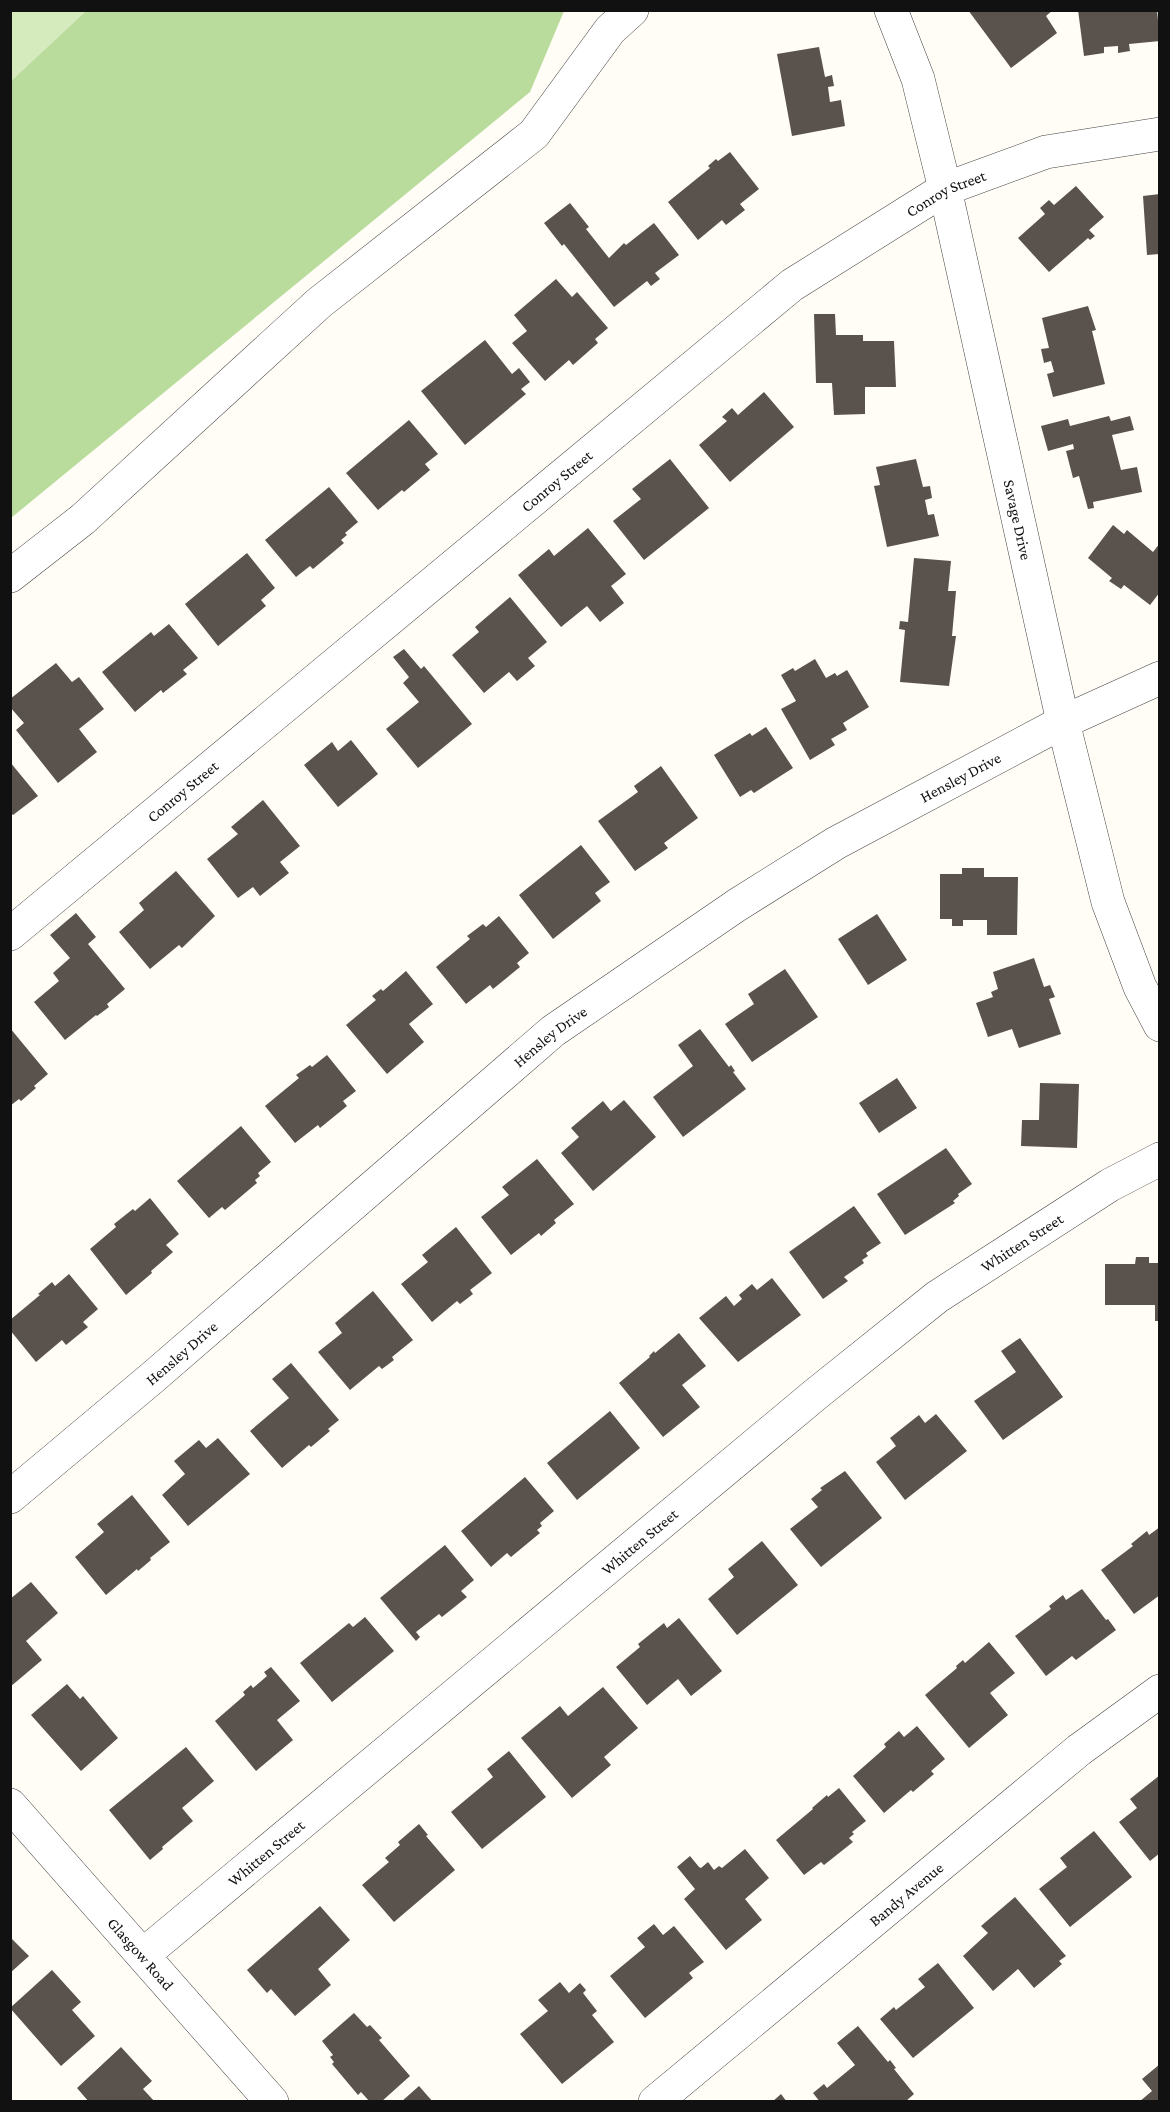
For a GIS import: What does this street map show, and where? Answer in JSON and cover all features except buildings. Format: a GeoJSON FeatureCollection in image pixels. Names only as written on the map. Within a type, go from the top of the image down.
{"type":"FeatureCollection","features":[{"type":"Feature","properties":{"kind":"street"},"geometry":{"type":"LineString","coordinates":[[10,576],[83,519],[319,303],[534,134],[610,30],[632,10]]}},
{"type":"Feature","properties":{"kind":"street","name":"Savage Drive"},"geometry":{"type":"LineString","coordinates":[[891,10],[918,78],[945,189],[1063,722],[1108,902],[1140,987],[1160,1025]]}},
{"type":"Feature","properties":{"kind":"street","name":"Conroy Street"},"geometry":{"type":"LineString","coordinates":[[10,934],[792,285],[945,189],[1046,152],[1160,134]]}},
{"type":"Feature","properties":{"kind":"street","name":"Hensley Drive"},"geometry":{"type":"LineString","coordinates":[[10,1497],[161,1371],[553,1031],[737,905],[836,843],[1063,722],[1160,678]]}},
{"type":"Feature","properties":{"kind":"street","name":"Whitten Street"},"geometry":{"type":"LineString","coordinates":[[143,1955],[806,1401],[937,1297],[1110,1185],[1160,1159]]}},
{"type":"Feature","properties":{"kind":"street","name":"Bandy Avenue"},"geometry":{"type":"LineString","coordinates":[[656,2102],[1078,1750],[1160,1691]]}},
{"type":"Feature","properties":{"kind":"street","name":"Glasgow Road"},"geometry":{"type":"LineString","coordinates":[[10,1805],[272,2102]]}},
{"type":"Feature","properties":{"kind":"green space"},"geometry":{"type":"Polygon","coordinates":[[[11,11],[86,11],[11,81],[11,11]]]}},
{"type":"Feature","properties":{"kind":"green space"},"geometry":{"type":"Polygon","coordinates":[[[86,11],[564,11],[530,92],[11,518],[11,81],[86,11]]]}}]}
